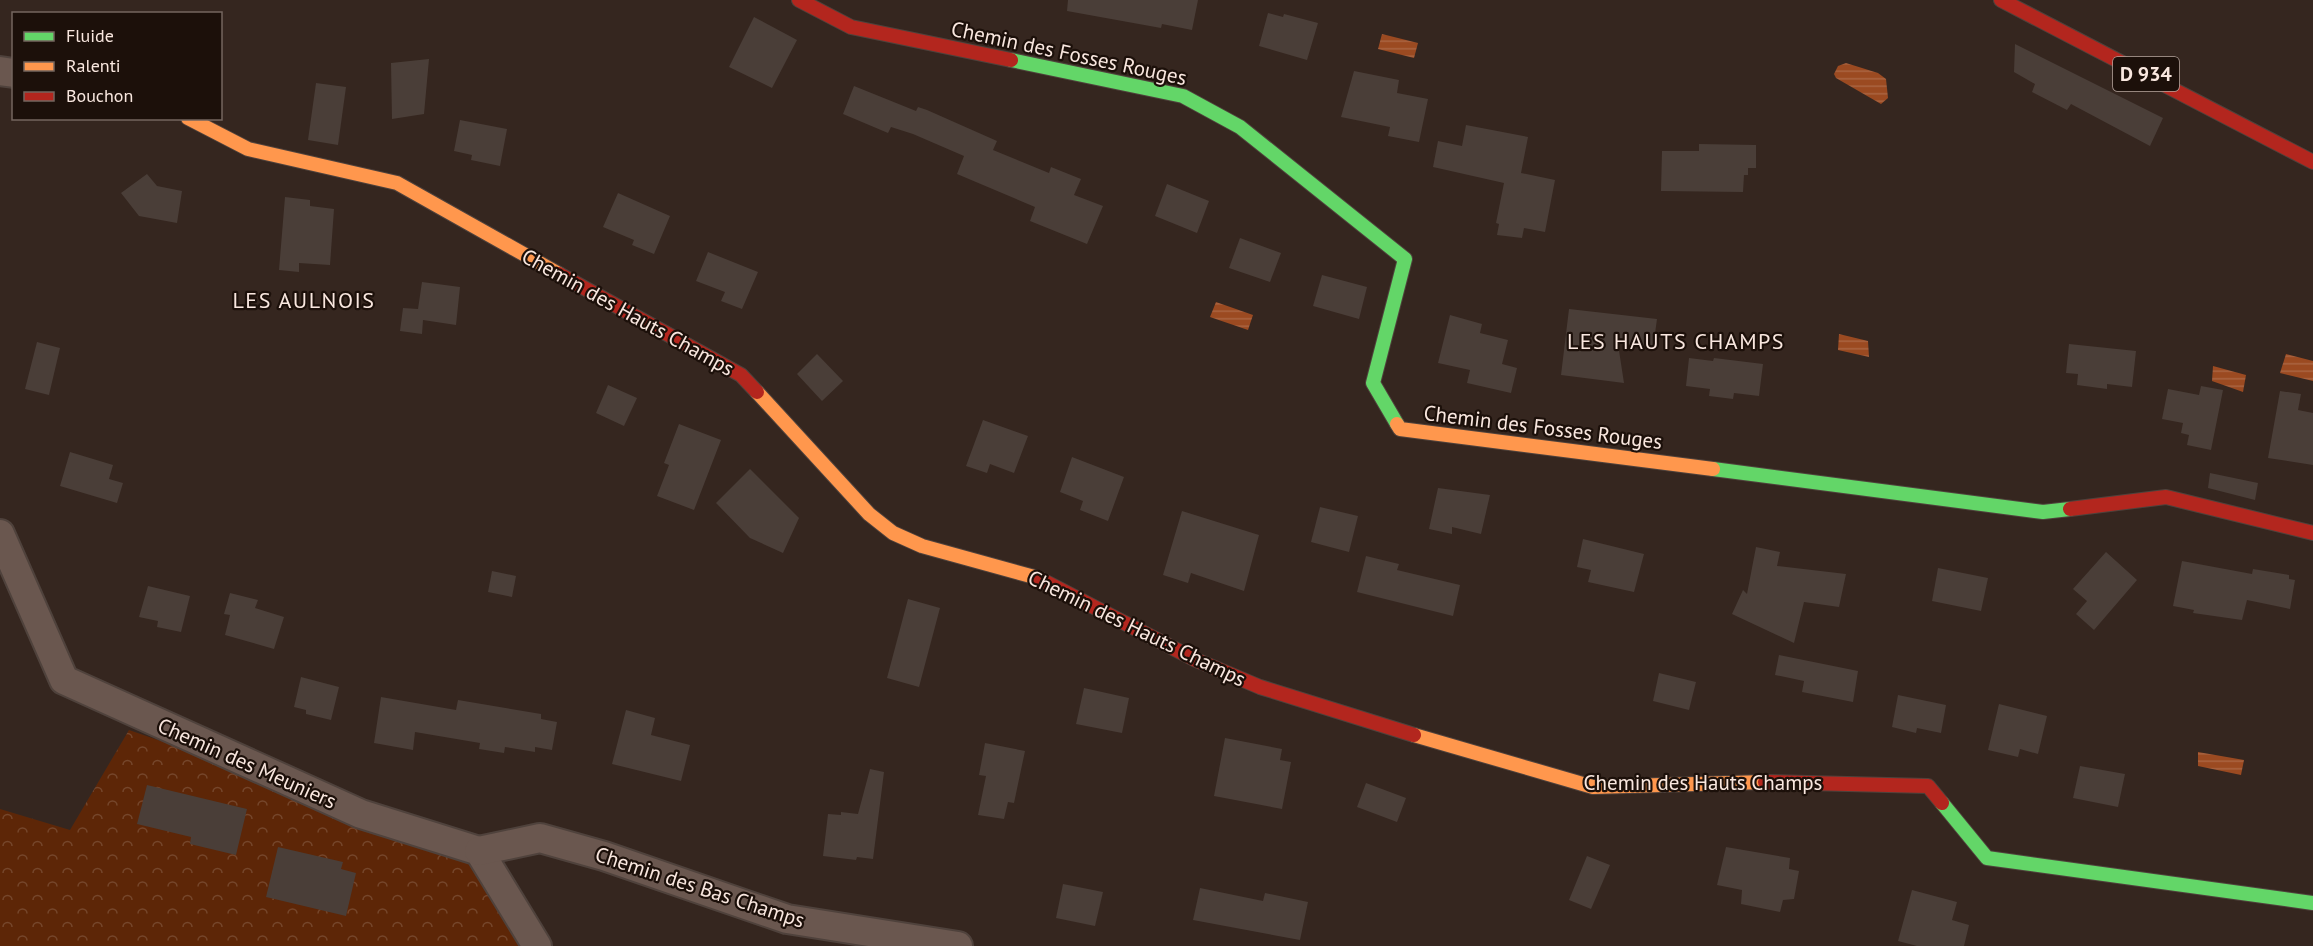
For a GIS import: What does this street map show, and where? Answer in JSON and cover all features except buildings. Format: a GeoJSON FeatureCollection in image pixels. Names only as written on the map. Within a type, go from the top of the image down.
{"type":"FeatureCollection","features":[{"type":"Feature","properties":{"kind":"street","name":"Chemin des Fosses Rouges"},"geometry":{"type":"LineString","coordinates":[[799,0],[851,27],[1183,96],[1240,127],[1405,259],[1373,383],[1400,429],[2043,512],[2166,497],[2313,533]]}},
{"type":"Feature","properties":{"kind":"street","name":"D 934"},"geometry":{"type":"LineString","coordinates":[[2001,0],[2290,148],[2313,162]]}},
{"type":"Feature","properties":{"kind":"street","name":"Chemin des Hauts Champs"},"geometry":{"type":"LineString","coordinates":[[192,120],[248,149],[397,183],[741,375],[869,514],[893,533],[922,546],[1030,574],[1196,660],[1260,687],[1555,778],[1593,787],[1797,781],[1928,786],[1987,858],[2313,903]]}},
{"type":"Feature","properties":{"kind":"street"},"geometry":{"type":"LineString","coordinates":[[2290,148],[2313,156]]}},
{"type":"Feature","properties":{"kind":"street","name":"Chemin des Meuniers"},"geometry":{"type":"LineString","coordinates":[[0,534],[64,680],[361,814],[479,851]]}},
{"type":"Feature","properties":{"kind":"street","name":"Chemin des Bas Champs"},"geometry":{"type":"LineString","coordinates":[[479,851],[540,838],[604,856],[787,919],[958,946]]}},
{"type":"Feature","properties":{"kind":"street"},"geometry":{"type":"LineString","coordinates":[[479,851],[537,946]]}},
{"type":"Feature","properties":{"kind":"green space"},"geometry":{"type":"Polygon","coordinates":[[[129,730],[479,851],[537,946],[0,946],[0,809],[70,830],[129,730]]]}},
{"type":"Feature","properties":{"kind":"shaded area"},"geometry":{"type":"Polygon","coordinates":[[[1382,34],[1418,43],[1414,58],[1378,49],[1382,34]]]}},
{"type":"Feature","properties":{"kind":"shaded area"},"geometry":{"type":"Polygon","coordinates":[[[1846,63],[1878,73],[1886,79],[1888,98],[1881,104],[1836,78],[1834,74],[1838,66],[1846,63]]]}},
{"type":"Feature","properties":{"kind":"shaded area"},"geometry":{"type":"Polygon","coordinates":[[[1216,302],[1253,315],[1248,330],[1210,317],[1216,302]]]}},
{"type":"Feature","properties":{"kind":"shaded area"},"geometry":{"type":"Polygon","coordinates":[[[1839,334],[1868,341],[1869,357],[1838,350],[1839,334]]]}},
{"type":"Feature","properties":{"kind":"shaded area"},"geometry":{"type":"Polygon","coordinates":[[[2286,354],[2313,361],[2313,381],[2280,373],[2286,354]]]}},
{"type":"Feature","properties":{"kind":"shaded area"},"geometry":{"type":"Polygon","coordinates":[[[2213,366],[2246,375],[2243,392],[2212,381],[2213,366]]]}},
{"type":"Feature","properties":{"kind":"shaded area"},"geometry":{"type":"Polygon","coordinates":[[[2198,752],[2244,760],[2241,775],[2198,766],[2198,752]]]}},
{"type":"Feature","properties":{"kind":"traffic: fast"},"geometry":{"type":"LineString","coordinates":[[1011,60],[1183,96],[1240,127],[1405,259],[1373,383],[1397,424]]}},
{"type":"Feature","properties":{"kind":"traffic: fast"},"geometry":{"type":"LineString","coordinates":[[1713,469],[2043,512],[2070,509]]}},
{"type":"Feature","properties":{"kind":"traffic: fast"},"geometry":{"type":"LineString","coordinates":[[1942,803],[1987,858],[2313,903]]}},
{"type":"Feature","properties":{"kind":"traffic: slow"},"geometry":{"type":"LineString","coordinates":[[192,120],[248,149],[397,183],[559,274]]}},
{"type":"Feature","properties":{"kind":"traffic: slow"},"geometry":{"type":"LineString","coordinates":[[757,392],[869,514],[893,533],[922,546],[1038,578]]}},
{"type":"Feature","properties":{"kind":"traffic: slow"},"geometry":{"type":"LineString","coordinates":[[1397,424],[1400,429],[1713,469]]}},
{"type":"Feature","properties":{"kind":"traffic: slow"},"geometry":{"type":"LineString","coordinates":[[1414,735],[1593,787],[1765,782]]}},
{"type":"Feature","properties":{"kind":"traffic: jam"},"geometry":{"type":"LineString","coordinates":[[799,0],[851,27],[1011,60]]}},
{"type":"Feature","properties":{"kind":"traffic: jam"},"geometry":{"type":"LineString","coordinates":[[2001,0],[2313,162]]}},
{"type":"Feature","properties":{"kind":"traffic: jam"},"geometry":{"type":"LineString","coordinates":[[559,274],[741,375],[757,392]]}},
{"type":"Feature","properties":{"kind":"traffic: jam"},"geometry":{"type":"LineString","coordinates":[[2070,509],[2166,497],[2313,533]]}},
{"type":"Feature","properties":{"kind":"traffic: jam"},"geometry":{"type":"LineString","coordinates":[[1038,578],[1196,660],[1260,687],[1414,735]]}},
{"type":"Feature","properties":{"kind":"traffic: jam"},"geometry":{"type":"LineString","coordinates":[[1765,782],[1928,786],[1942,803]]}},
{"type":"Feature","properties":{"kind":"district","name":"LES AULNOIS"},"geometry":{"type":"Point","coordinates":[304,300]}},
{"type":"Feature","properties":{"kind":"district","name":"LES HAUTS CHAMPS"},"geometry":{"type":"Point","coordinates":[1676,341]}}]}
